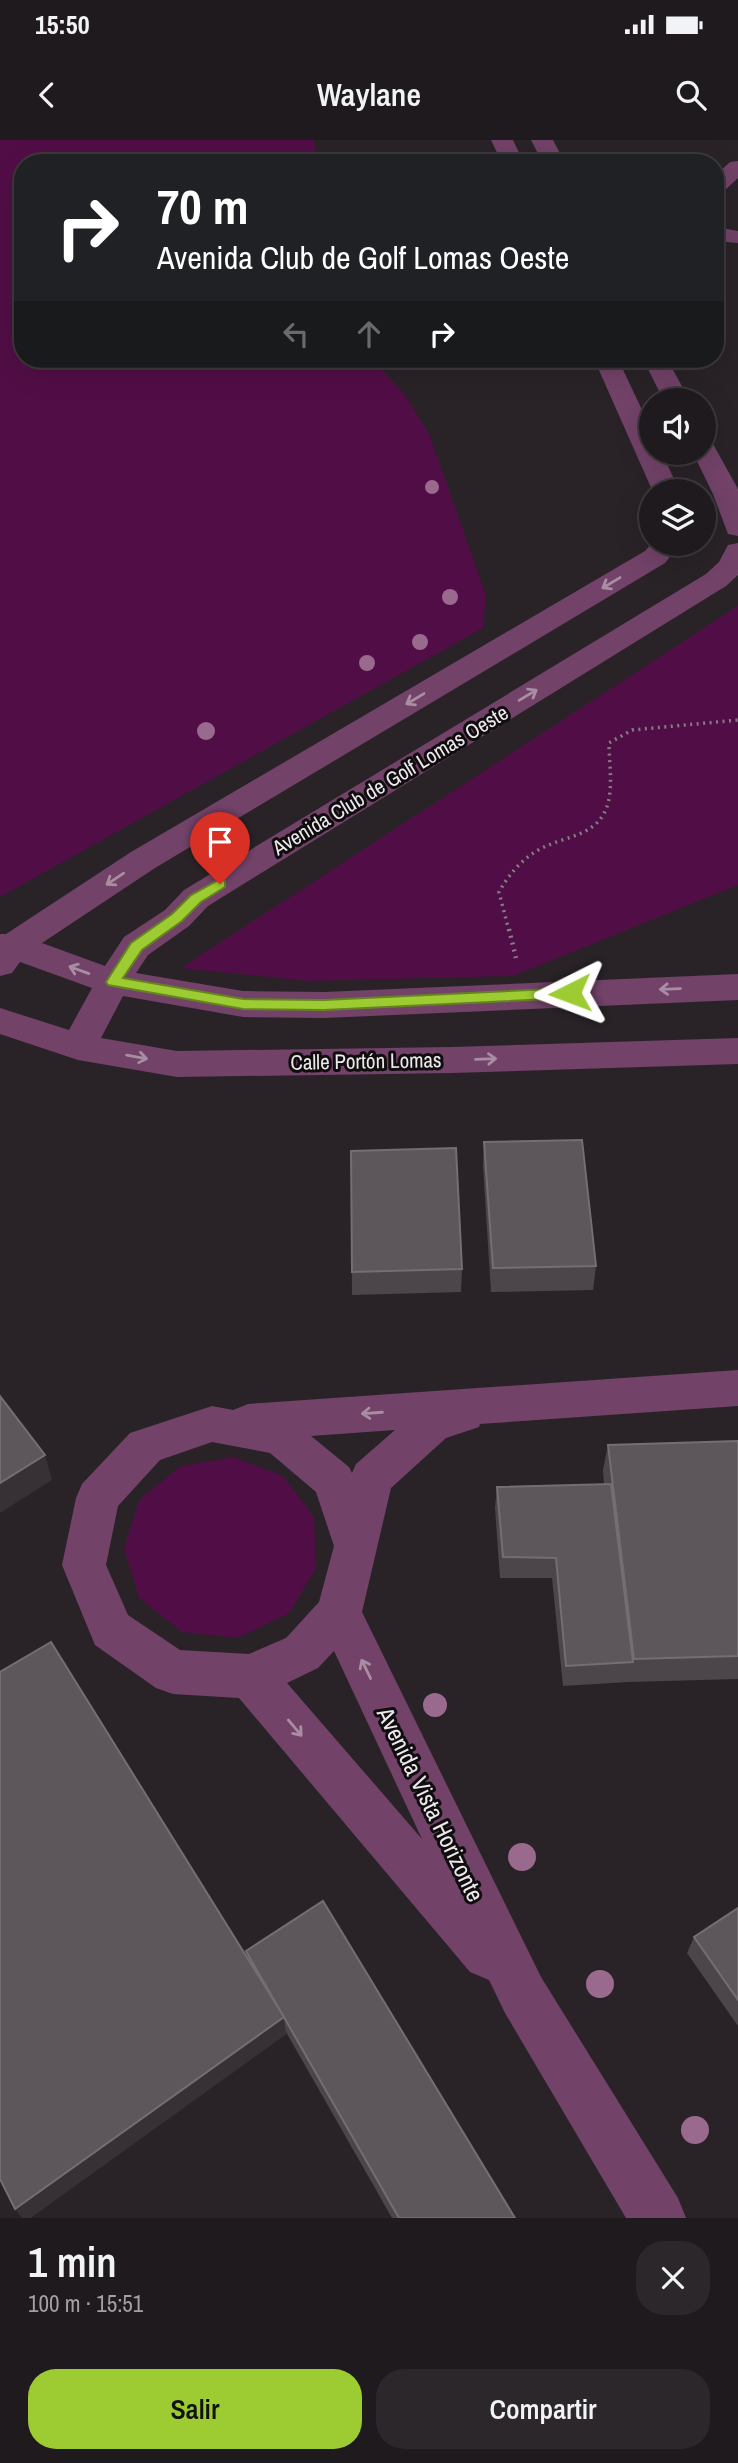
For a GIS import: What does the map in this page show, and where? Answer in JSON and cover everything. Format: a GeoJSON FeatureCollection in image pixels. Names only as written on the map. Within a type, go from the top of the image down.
{"type":"FeatureCollection","features":[{"type":"Feature","properties":{"kind":"street"},"geometry":{"type":"LineString","coordinates":[[724,180],[738,167]]}},
{"type":"Feature","properties":{"kind":"street"},"geometry":{"type":"LineString","coordinates":[[610,368],[661,479]]}},
{"type":"Feature","properties":{"kind":"street"},"geometry":{"type":"LineString","coordinates":[[660,368],[670,388]]}},
{"type":"Feature","properties":{"kind":"street"},"geometry":{"type":"LineString","coordinates":[[712,465],[727,494],[738,527]]}},
{"type":"Feature","properties":{"kind":"street","name":"Avenida Club de Golf Lomas Oeste"},"geometry":{"type":"LineString","coordinates":[[78,1047],[136,946],[177,918],[196,898],[716,580],[731,566],[738,551]]}},
{"type":"Feature","properties":{"kind":"street"},"geometry":{"type":"LineString","coordinates":[[4,952],[143,860],[656,556]]}},
{"type":"Feature","properties":{"kind":"street"},"geometry":{"type":"LineString","coordinates":[[143,860],[196,898]]}},
{"type":"Feature","properties":{"kind":"street"},"geometry":{"type":"LineString","coordinates":[[4,952],[113,982],[243,1004],[324,1005],[738,987]]}},
{"type":"Feature","properties":{"kind":"street","name":"Calle Portón Lomas"},"geometry":{"type":"LineString","coordinates":[[0,1021],[78,1047],[177,1064],[452,1060],[738,1051]]}},
{"type":"Feature","properties":{"kind":"street"},"geometry":{"type":"LineString","coordinates":[[489,1405],[431,1425],[371,1478],[340,1613],[302,1653],[251,1676],[173,1672],[111,1630],[84,1565],[97,1498],[145,1446],[212,1424],[489,1405],[738,1388]]}},
{"type":"Feature","properties":{"kind":"street"},"geometry":{"type":"LineString","coordinates":[[212,1424],[281,1437],[334,1480],[356,1545]]}},
{"type":"Feature","properties":{"kind":"street","name":"Avenida Vista Horizonte"},"geometry":{"type":"LineString","coordinates":[[340,1613],[523,1995],[658,2218]]}},
{"type":"Feature","properties":{"kind":"street","name":"Avenida Vista Horizonte"},"geometry":{"type":"LineString","coordinates":[[251,1676],[523,1995]]}},
{"type":"Feature","properties":{"kind":"path"},"geometry":{"type":"LineString","coordinates":[[527,995],[499,892],[511,871],[542,848],[574,839],[599,823],[608,803],[609,743],[632,730],[738,720]]}},
{"type":"Feature","properties":{"kind":"shaded area"},"geometry":{"type":"Polygon","coordinates":[[[0,140],[314,140],[316,154],[14,154],[14,368],[380,368],[405,395],[429,434],[486,595],[483,628],[0,897],[0,140]]]}},
{"type":"Feature","properties":{"kind":"shaded area"},"geometry":{"type":"Polygon","coordinates":[[[738,606],[738,885],[513,976],[308,981],[181,968],[738,606]]]}},
{"type":"Feature","properties":{"kind":"shaded area"},"geometry":{"type":"Polygon","coordinates":[[[233,1457],[283,1476],[314,1517],[316,1568],[289,1613],[238,1638],[182,1632],[139,1598],[124,1548],[140,1499],[181,1466],[233,1457]]]}},
{"type":"Feature","properties":{"kind":"building"},"geometry":{"type":"Polygon","coordinates":[[[582,1140],[596,1266],[493,1268],[484,1142],[582,1140]]]}},
{"type":"Feature","properties":{"kind":"building"},"geometry":{"type":"Polygon","coordinates":[[[456,1148],[462,1269],[352,1272],[351,1151],[456,1148]]]}},
{"type":"Feature","properties":{"kind":"building"},"geometry":{"type":"Polygon","coordinates":[[[0,1396],[45,1455],[0,1483],[0,1396]]]}},
{"type":"Feature","properties":{"kind":"building"},"geometry":{"type":"Polygon","coordinates":[[[738,1441],[738,1656],[634,1659],[608,1445],[738,1441]]]}},
{"type":"Feature","properties":{"kind":"building"},"geometry":{"type":"Polygon","coordinates":[[[611,1484],[633,1662],[566,1666],[556,1558],[503,1557],[497,1487],[611,1484]]]}},
{"type":"Feature","properties":{"kind":"building"},"geometry":{"type":"Polygon","coordinates":[[[51,1642],[284,2017],[15,2209],[0,2179],[0,1672],[51,1642]]]}},
{"type":"Feature","properties":{"kind":"building"},"geometry":{"type":"Polygon","coordinates":[[[323,1901],[515,2218],[399,2218],[246,1951],[323,1901]]]}},
{"type":"Feature","properties":{"kind":"building"},"geometry":{"type":"Polygon","coordinates":[[[738,1908],[738,2000],[694,1937],[738,1908]]]}},
{"type":"Feature","properties":{"kind":"route"},"geometry":{"type":"LineString","coordinates":[[220,884],[196,898],[177,918],[136,946],[113,982],[243,1004],[324,1005],[570,993]]}}]}
